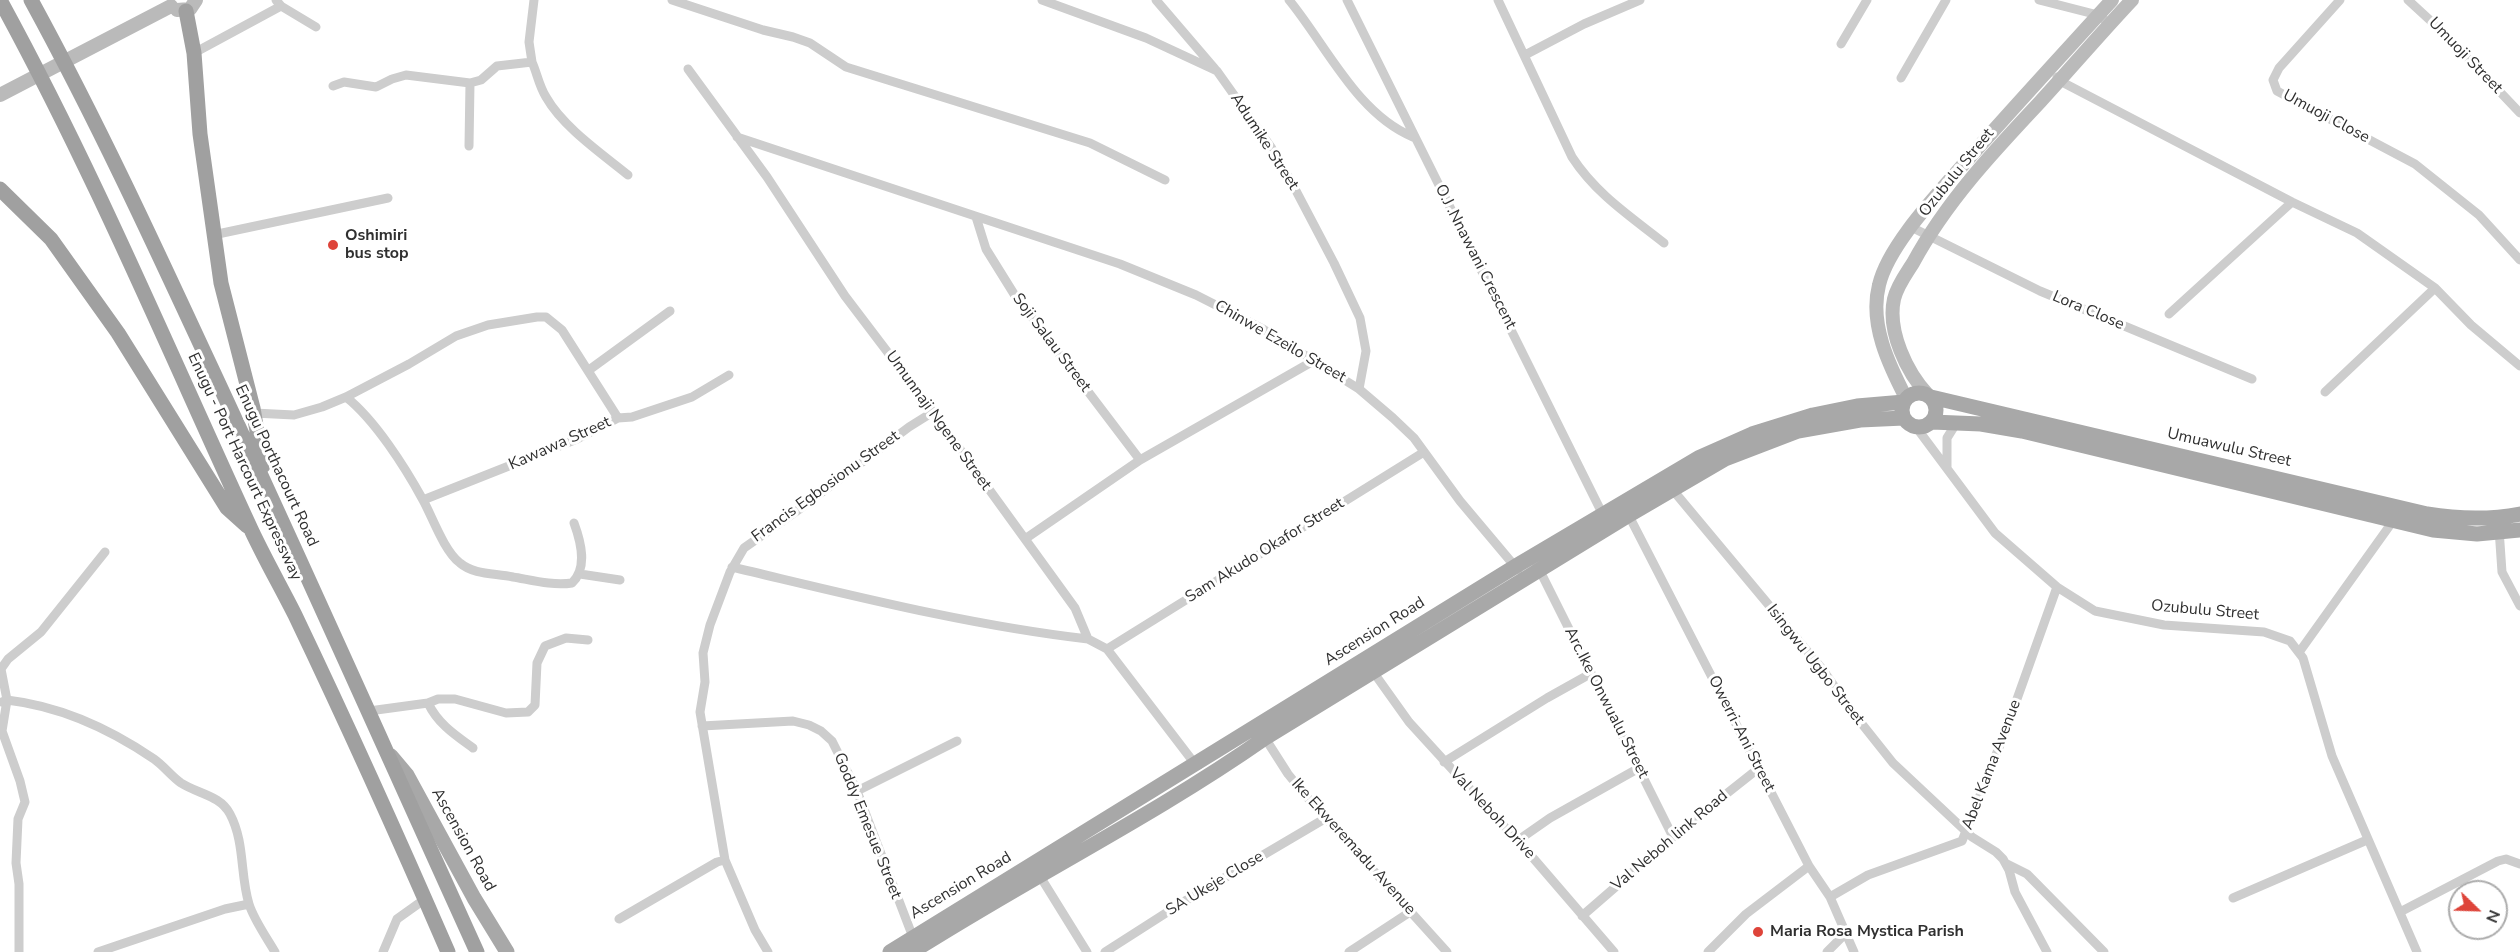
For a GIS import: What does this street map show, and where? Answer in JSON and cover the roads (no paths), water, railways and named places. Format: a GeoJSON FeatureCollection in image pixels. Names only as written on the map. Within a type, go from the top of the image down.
{"type":"FeatureCollection","features":[{"type":"Feature","properties":{"kind":"highway","name":"Enugu - Port Harcourt Expressway"},"geometry":{"type":"LineString","coordinates":[[0,0],[41,75],[251,530],[294,614],[425,899],[447,952]]}},
{"type":"Feature","properties":{"kind":"highway","name":"Enugu Porthacourt Road"},"geometry":{"type":"LineString","coordinates":[[31,0],[64,61],[145,227],[267,487],[477,952]]}},
{"type":"Feature","properties":{"kind":"highway"},"geometry":{"type":"LineString","coordinates":[[180,4],[194,53],[200,134],[221,284],[254,413],[267,487]]}},
{"type":"Feature","properties":{"kind":"highway"},"geometry":{"type":"LineString","coordinates":[[0,189],[51,239],[118,333],[227,508],[251,530]]}},
{"type":"Feature","properties":{"kind":"main road","name":"Ozubulu Street"},"geometry":{"type":"LineString","coordinates":[[1908,411],[1884,349],[1876,303],[1879,283],[1887,265],[1911,227],[2112,0]]}},
{"type":"Feature","properties":{"kind":"main road","name":"Ozubulu Street"},"geometry":{"type":"LineString","coordinates":[[1929,396],[1918,384],[1902,358],[1893,314],[1897,291],[1927,236],[1988,158],[2132,0]]}},
{"type":"Feature","properties":{"kind":"main road"},"geometry":{"type":"LineString","coordinates":[[0,95],[94,45],[180,4]]}},
{"type":"Feature","properties":{"kind":"main road"},"geometry":{"type":"LineString","coordinates":[[1919,392],[1929,396],[1937,409],[1932,422],[1922,427],[1908,411],[1919,392]]}},
{"type":"Feature","properties":{"kind":"main road","name":"Umuawulu Street"},"geometry":{"type":"LineString","coordinates":[[1929,396],[2427,514],[2462,518],[2520,530]]}},
{"type":"Feature","properties":{"kind":"main road","name":"Ascension Road"},"geometry":{"type":"LineString","coordinates":[[890,952],[914,946],[1195,764],[1536,564],[1625,509],[1700,457],[1752,434],[1827,411],[1908,411]]}},
{"type":"Feature","properties":{"kind":"main road","name":"Ascension Road"},"geometry":{"type":"LineString","coordinates":[[1625,509],[1672,489],[1725,459],[1798,431],[1908,411]]}},
{"type":"Feature","properties":{"kind":"main road","name":"Umuawulu Street"},"geometry":{"type":"LineString","coordinates":[[1932,422],[1957,422],[2022,431],[2393,521],[2459,533],[2499,526],[2520,514]]}},
{"type":"Feature","properties":{"kind":"main road","name":"Ascension Road"},"geometry":{"type":"LineString","coordinates":[[1036,869],[1217,771],[1265,738],[1374,673],[1520,573]]}},
{"type":"Feature","properties":{"kind":"main road","name":"Ascension Road"},"geometry":{"type":"LineString","coordinates":[[385,748],[407,776],[474,898],[507,952]]}},
{"type":"Feature","properties":{"kind":"street"},"geometry":{"type":"LineString","coordinates":[[534,0],[530,42],[531,62],[542,89],[551,104],[590,144],[628,175]]}},
{"type":"Feature","properties":{"kind":"street"},"geometry":{"type":"LineString","coordinates":[[672,0],[763,30],[793,37],[810,44],[846,67],[1090,143],[1165,180]]}},
{"type":"Feature","properties":{"kind":"street","name":"Adumike Street"},"geometry":{"type":"LineString","coordinates":[[1042,0],[1146,38],[1216,71],[1270,147],[1293,185],[1335,263],[1360,318],[1366,351],[1359,389]]}},
{"type":"Feature","properties":{"kind":"street"},"geometry":{"type":"LineString","coordinates":[[1289,0],[1322,43],[1346,80],[1393,127],[1413,137]]}},
{"type":"Feature","properties":{"kind":"street","name":"O.J .Nnawani Crescent"},"geometry":{"type":"LineString","coordinates":[[1347,0],[1413,137],[1606,521]]}},
{"type":"Feature","properties":{"kind":"street"},"geometry":{"type":"LineString","coordinates":[[1498,0],[1572,157],[1585,177],[1600,193],[1664,243]]}},
{"type":"Feature","properties":{"kind":"street"},"geometry":{"type":"LineString","coordinates":[[1525,55],[1584,24],[1640,0]]}},
{"type":"Feature","properties":{"kind":"street"},"geometry":{"type":"LineString","coordinates":[[1841,44],[1867,0]]}},
{"type":"Feature","properties":{"kind":"street"},"geometry":{"type":"LineString","coordinates":[[1901,78],[1946,0]]}},
{"type":"Feature","properties":{"kind":"street"},"geometry":{"type":"LineString","coordinates":[[2039,0],[2098,15],[2110,24]]}},
{"type":"Feature","properties":{"kind":"street","name":"Umuoji Close"},"geometry":{"type":"LineString","coordinates":[[2340,0],[2279,68],[2274,75],[2274,86],[2286,97],[2415,164],[2479,215],[2520,260]]}},
{"type":"Feature","properties":{"kind":"street","name":"Umuoji Street"},"geometry":{"type":"LineString","coordinates":[[2408,0],[2445,34],[2520,113]]}},
{"type":"Feature","properties":{"kind":"street"},"geometry":{"type":"LineString","coordinates":[[1160,1],[1216,71]]}},
{"type":"Feature","properties":{"kind":"street"},"geometry":{"type":"LineString","coordinates":[[194,53],[278,3],[316,27]]}},
{"type":"Feature","properties":{"kind":"street"},"geometry":{"type":"LineString","coordinates":[[333,86],[344,82],[376,87],[406,75],[470,83],[481,80],[497,66],[531,62]]}},
{"type":"Feature","properties":{"kind":"street"},"geometry":{"type":"LineString","coordinates":[[2050,68],[2060,81],[2292,202],[2357,233],[2434,288],[2471,325],[2520,366]]}},
{"type":"Feature","properties":{"kind":"street","name":"Umunnaji Ngene Street"},"geometry":{"type":"LineString","coordinates":[[688,69],[767,177],[845,296],[933,412],[1075,608],[1088,639]]}},
{"type":"Feature","properties":{"kind":"street"},"geometry":{"type":"LineString","coordinates":[[469,146],[470,83]]}},
{"type":"Feature","properties":{"kind":"street","name":"Chinwe Ezeilo Street"},"geometry":{"type":"LineString","coordinates":[[737,137],[1120,264],[1196,295],[1263,329],[1359,389],[1393,418],[1424,452],[1460,501],[1520,573]]}},
{"type":"Feature","properties":{"kind":"street"},"geometry":{"type":"LineString","coordinates":[[213,235],[388,198]]}},
{"type":"Feature","properties":{"kind":"street"},"geometry":{"type":"LineString","coordinates":[[2169,314],[2292,202]]}},
{"type":"Feature","properties":{"kind":"street","name":"Soji Salau Street"},"geometry":{"type":"LineString","coordinates":[[976,217],[986,249],[1014,294],[1140,460]]}},
{"type":"Feature","properties":{"kind":"street","name":"Lora Close"},"geometry":{"type":"LineString","coordinates":[[1911,227],[2040,291],[2252,379]]}},
{"type":"Feature","properties":{"kind":"street"},"geometry":{"type":"LineString","coordinates":[[2325,392],[2434,288]]}},
{"type":"Feature","properties":{"kind":"street"},"geometry":{"type":"LineString","coordinates":[[589,370],[670,311]]}},
{"type":"Feature","properties":{"kind":"street"},"geometry":{"type":"LineString","coordinates":[[254,413],[294,415],[345,397],[409,364],[456,336],[488,325],[546,317],[562,330],[618,418]]}},
{"type":"Feature","properties":{"kind":"street"},"geometry":{"type":"LineString","coordinates":[[1025,538],[1140,460],[1315,360]]}},
{"type":"Feature","properties":{"kind":"street","name":"Kawawa Street"},"geometry":{"type":"LineString","coordinates":[[423,500],[577,439],[618,418],[632,417],[692,397],[729,375]]}},
{"type":"Feature","properties":{"kind":"street"},"geometry":{"type":"LineString","coordinates":[[345,397],[360,409],[376,429],[423,500],[433,523],[459,563],[472,569],[528,580],[572,583],[580,574],[580,538],[574,523]]}},
{"type":"Feature","properties":{"kind":"street","name":"Ozubulu Street"},"geometry":{"type":"LineString","coordinates":[[1908,411],[1947,470],[1995,533],[2057,587],[2095,611],[2164,626],[2264,632],[2283,638],[2300,651]]}},
{"type":"Feature","properties":{"kind":"street","name":"Francis Egbosionu Street"},"geometry":{"type":"LineString","coordinates":[[768,952],[754,930],[725,860],[702,726],[700,706],[705,682],[703,653],[719,598],[732,567],[744,548],[933,412]]}},
{"type":"Feature","properties":{"kind":"street"},"geometry":{"type":"LineString","coordinates":[[1947,470],[1947,438],[1957,422]]}},
{"type":"Feature","properties":{"kind":"street","name":"Sam Akudo Okafor Street"},"geometry":{"type":"LineString","coordinates":[[1107,649],[1424,452]]}},
{"type":"Feature","properties":{"kind":"street","name":"Isingwu Ugbo Street"},"geometry":{"type":"LineString","coordinates":[[1672,489],[1823,670],[1854,714],[1893,762],[1967,833],[1996,852],[2007,864],[2027,874],[2104,952]]}},
{"type":"Feature","properties":{"kind":"street","name":"Owerri-Ani Street"},"geometry":{"type":"LineString","coordinates":[[1625,509],[1809,866],[1830,897],[1854,952]]}},
{"type":"Feature","properties":{"kind":"street"},"geometry":{"type":"LineString","coordinates":[[2393,521],[2300,651],[2332,756],[2417,952]]}},
{"type":"Feature","properties":{"kind":"street"},"geometry":{"type":"LineString","coordinates":[[2499,526],[2502,572],[2520,606]]}},
{"type":"Feature","properties":{"kind":"street"},"geometry":{"type":"LineString","coordinates":[[19,952],[18,819],[25,802],[2,731],[1,668],[8,659],[41,632],[105,552]]}},
{"type":"Feature","properties":{"kind":"street","name":"Arc.Ike Onwualu Street"},"geometry":{"type":"LineString","coordinates":[[1536,564],[1673,837]]}},
{"type":"Feature","properties":{"kind":"street"},"geometry":{"type":"LineString","coordinates":[[732,567],[980,624],[1088,639],[1107,649],[1195,764],[1217,771]]}},
{"type":"Feature","properties":{"kind":"street"},"geometry":{"type":"LineString","coordinates":[[580,574],[620,580]]}},
{"type":"Feature","properties":{"kind":"street","name":"Abel Kama Avenue"},"geometry":{"type":"LineString","coordinates":[[1830,897],[1868,875],[1958,844],[1967,833],[2057,587]]}},
{"type":"Feature","properties":{"kind":"street"},"geometry":{"type":"LineString","coordinates":[[369,711],[428,704],[438,699],[455,699],[506,713],[532,710],[535,705],[537,663],[545,646],[566,638],[588,640]]}},
{"type":"Feature","properties":{"kind":"street","name":"Val Neboh Drive"},"geometry":{"type":"LineString","coordinates":[[1374,673],[1409,722],[1614,952]]}},
{"type":"Feature","properties":{"kind":"street"},"geometry":{"type":"LineString","coordinates":[[1444,762],[1528,709],[1590,674]]}},
{"type":"Feature","properties":{"kind":"street"},"geometry":{"type":"LineString","coordinates":[[428,704],[437,720],[473,748]]}},
{"type":"Feature","properties":{"kind":"street"},"geometry":{"type":"LineString","coordinates":[[3,705],[52,708],[121,738],[159,763],[180,782],[211,796],[220,803],[229,813],[236,829],[249,904],[275,952]]}},
{"type":"Feature","properties":{"kind":"street","name":"Goddy Emesue Street"},"geometry":{"type":"LineString","coordinates":[[702,726],[793,721],[821,731],[832,741],[857,791],[914,946]]}},
{"type":"Feature","properties":{"kind":"street","name":"Ike Ekweremadu Avenue"},"geometry":{"type":"LineString","coordinates":[[1265,738],[1288,774],[1447,952]]}},
{"type":"Feature","properties":{"kind":"street"},"geometry":{"type":"LineString","coordinates":[[857,791],[957,741]]}},
{"type":"Feature","properties":{"kind":"street"},"geometry":{"type":"LineString","coordinates":[[1517,841],[1550,818],[1639,768]]}},
{"type":"Feature","properties":{"kind":"street","name":"Val Neboh link Road"},"geometry":{"type":"LineString","coordinates":[[1582,916],[1673,837],[1759,768]]}},
{"type":"Feature","properties":{"kind":"street","name":"SA Ukeje Close"},"geometry":{"type":"LineString","coordinates":[[1105,952],[1180,904],[1326,818]]}},
{"type":"Feature","properties":{"kind":"street"},"geometry":{"type":"LineString","coordinates":[[2233,898],[2367,840]]}},
{"type":"Feature","properties":{"kind":"street"},"geometry":{"type":"LineString","coordinates":[[2400,912],[2498,861],[2506,859],[2520,864]]}},
{"type":"Feature","properties":{"kind":"street"},"geometry":{"type":"LineString","coordinates":[[619,919],[717,862],[725,860]]}},
{"type":"Feature","properties":{"kind":"street"},"geometry":{"type":"LineString","coordinates":[[2007,864],[2015,892],[2047,952]]}},
{"type":"Feature","properties":{"kind":"street"},"geometry":{"type":"LineString","coordinates":[[1708,952],[1746,914],[1809,866]]}},
{"type":"Feature","properties":{"kind":"street"},"geometry":{"type":"LineString","coordinates":[[1036,869],[1087,952]]}},
{"type":"Feature","properties":{"kind":"street"},"geometry":{"type":"LineString","coordinates":[[383,952],[398,919],[425,899]]}},
{"type":"Feature","properties":{"kind":"street"},"geometry":{"type":"LineString","coordinates":[[98,952],[225,909],[249,904]]}},
{"type":"Feature","properties":{"kind":"street"},"geometry":{"type":"LineString","coordinates":[[1348,952],[1410,912]]}},
{"type":"Feature","properties":{"kind":"street"},"geometry":{"type":"LineString","coordinates":[[1827,952],[1847,932]]}},
{"type":"Feature","properties":{"kind":"place","name":"Oshimiri bus stop"},"geometry":{"type":"Point","coordinates":[333,245]}},
{"type":"Feature","properties":{"kind":"place","name":"Maria Rosa Mystica Parish"},"geometry":{"type":"Point","coordinates":[1758,932]}}]}
